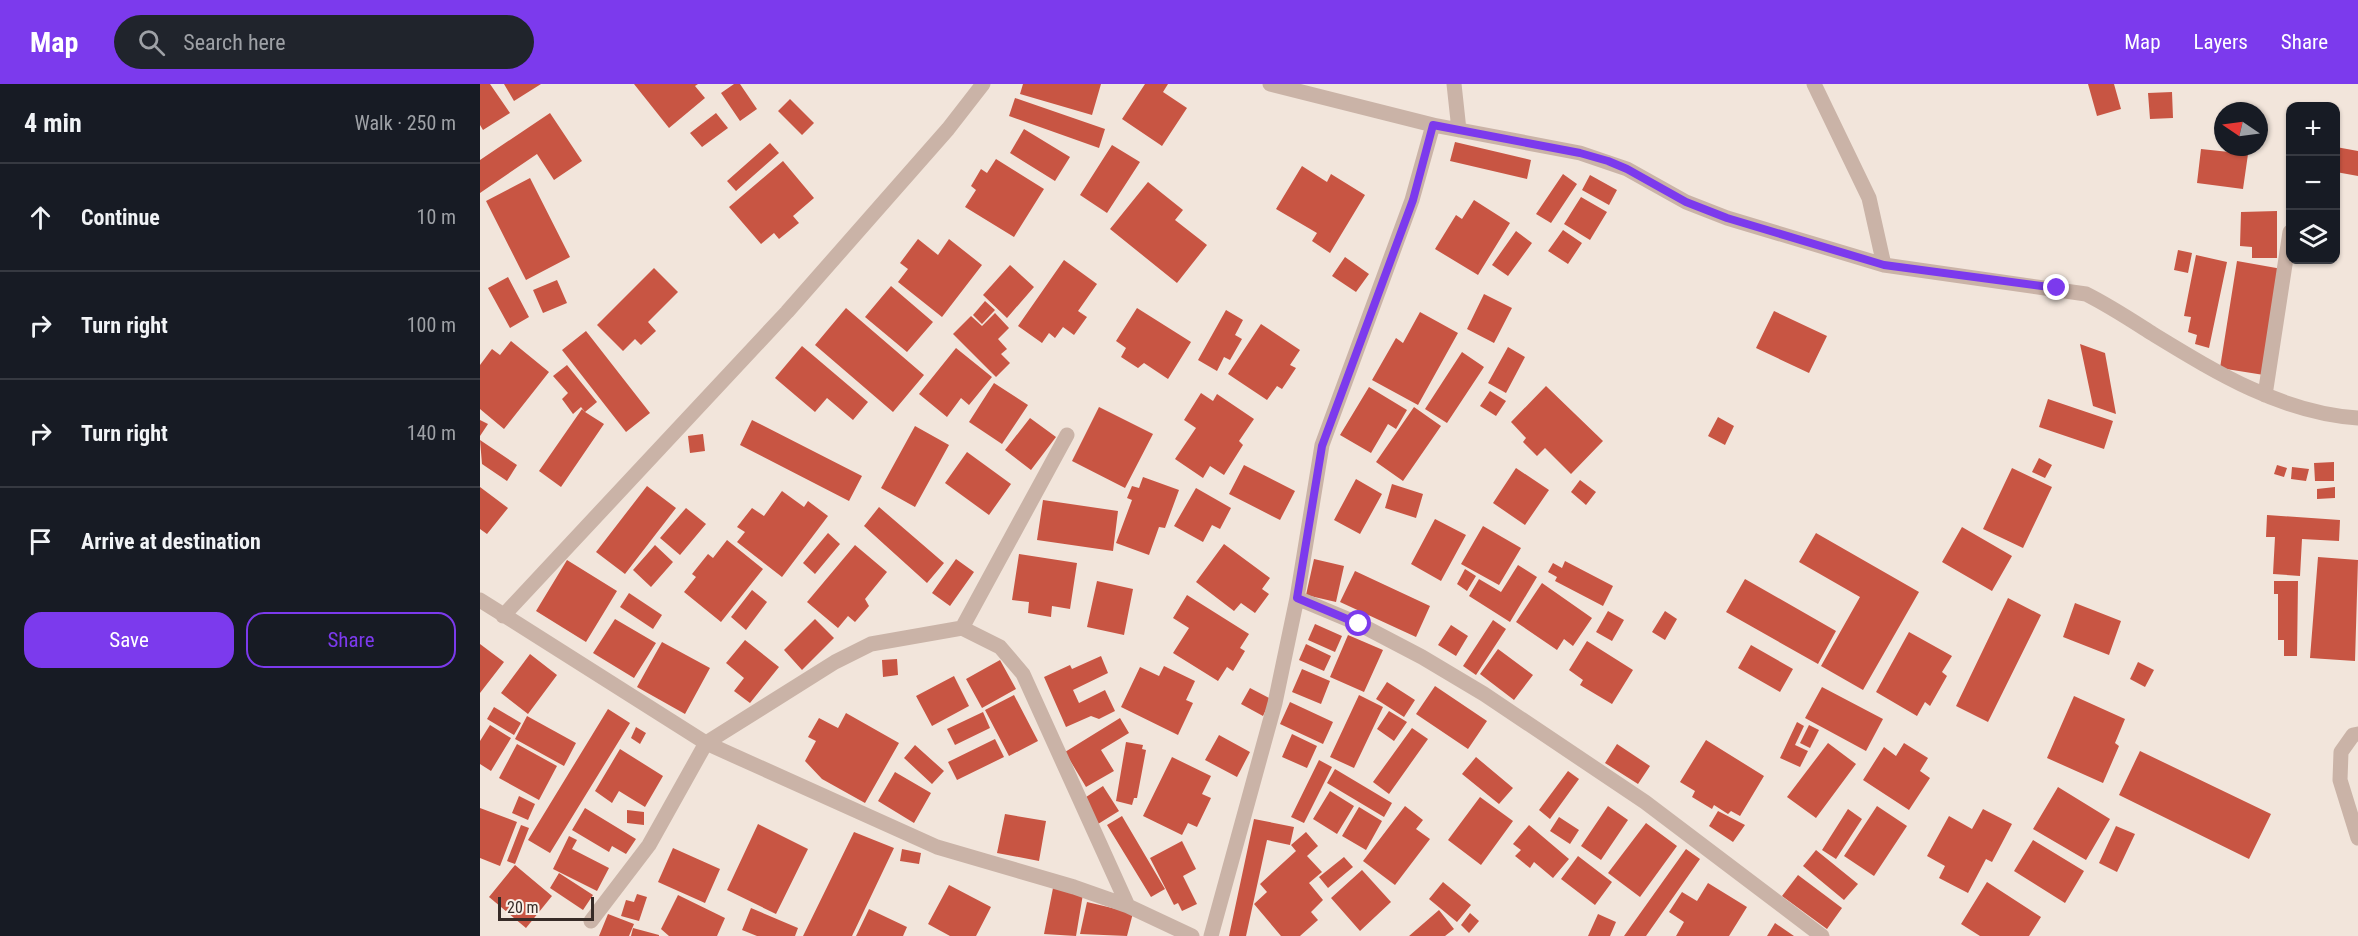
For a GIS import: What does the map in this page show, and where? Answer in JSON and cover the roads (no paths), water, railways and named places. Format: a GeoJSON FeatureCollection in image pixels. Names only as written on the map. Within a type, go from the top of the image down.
{"type":"FeatureCollection","features":[{"type":"Feature","properties":{"kind":"street"},"geometry":{"type":"LineString","coordinates":[[503,616],[787,312],[948,129],[983,84]]}},
{"type":"Feature","properties":{"kind":"street"},"geometry":{"type":"LineString","coordinates":[[1270,84],[1433,125],[1580,153],[1608,161],[1686,202],[1727,218],[1884,265],[2086,294],[2111,306],[2195,360],[2265,395],[2302,410],[2358,418]]}},
{"type":"Feature","properties":{"kind":"street"},"geometry":{"type":"LineString","coordinates":[[1454,84],[1459,130]]}},
{"type":"Feature","properties":{"kind":"street"},"geometry":{"type":"LineString","coordinates":[[1814,84],[1869,198],[1884,265]]}},
{"type":"Feature","properties":{"kind":"street"},"geometry":{"type":"LineString","coordinates":[[1210,936],[1275,703],[1297,598],[1322,446],[1409,210],[1433,125]]}},
{"type":"Feature","properties":{"kind":"street"},"geometry":{"type":"LineString","coordinates":[[2265,395],[2286,258]]}},
{"type":"Feature","properties":{"kind":"street"},"geometry":{"type":"LineString","coordinates":[[962,628],[1067,435]]}},
{"type":"Feature","properties":{"kind":"street"},"geometry":{"type":"LineString","coordinates":[[1297,598],[1359,624],[1422,657],[1484,694],[1645,802],[1822,936]]}},
{"type":"Feature","properties":{"kind":"street"},"geometry":{"type":"LineString","coordinates":[[480,600],[706,743],[937,847],[1074,887],[1128,906],[1192,936]]}},
{"type":"Feature","properties":{"kind":"street"},"geometry":{"type":"LineString","coordinates":[[591,921],[649,845],[706,743],[835,662],[871,644],[962,628],[1000,647],[1023,674],[1128,906]]}},
{"type":"Feature","properties":{"kind":"street"},"geometry":{"type":"LineString","coordinates":[[2358,734],[2353,735],[2341,752],[2340,780],[2358,838]]}}]}
